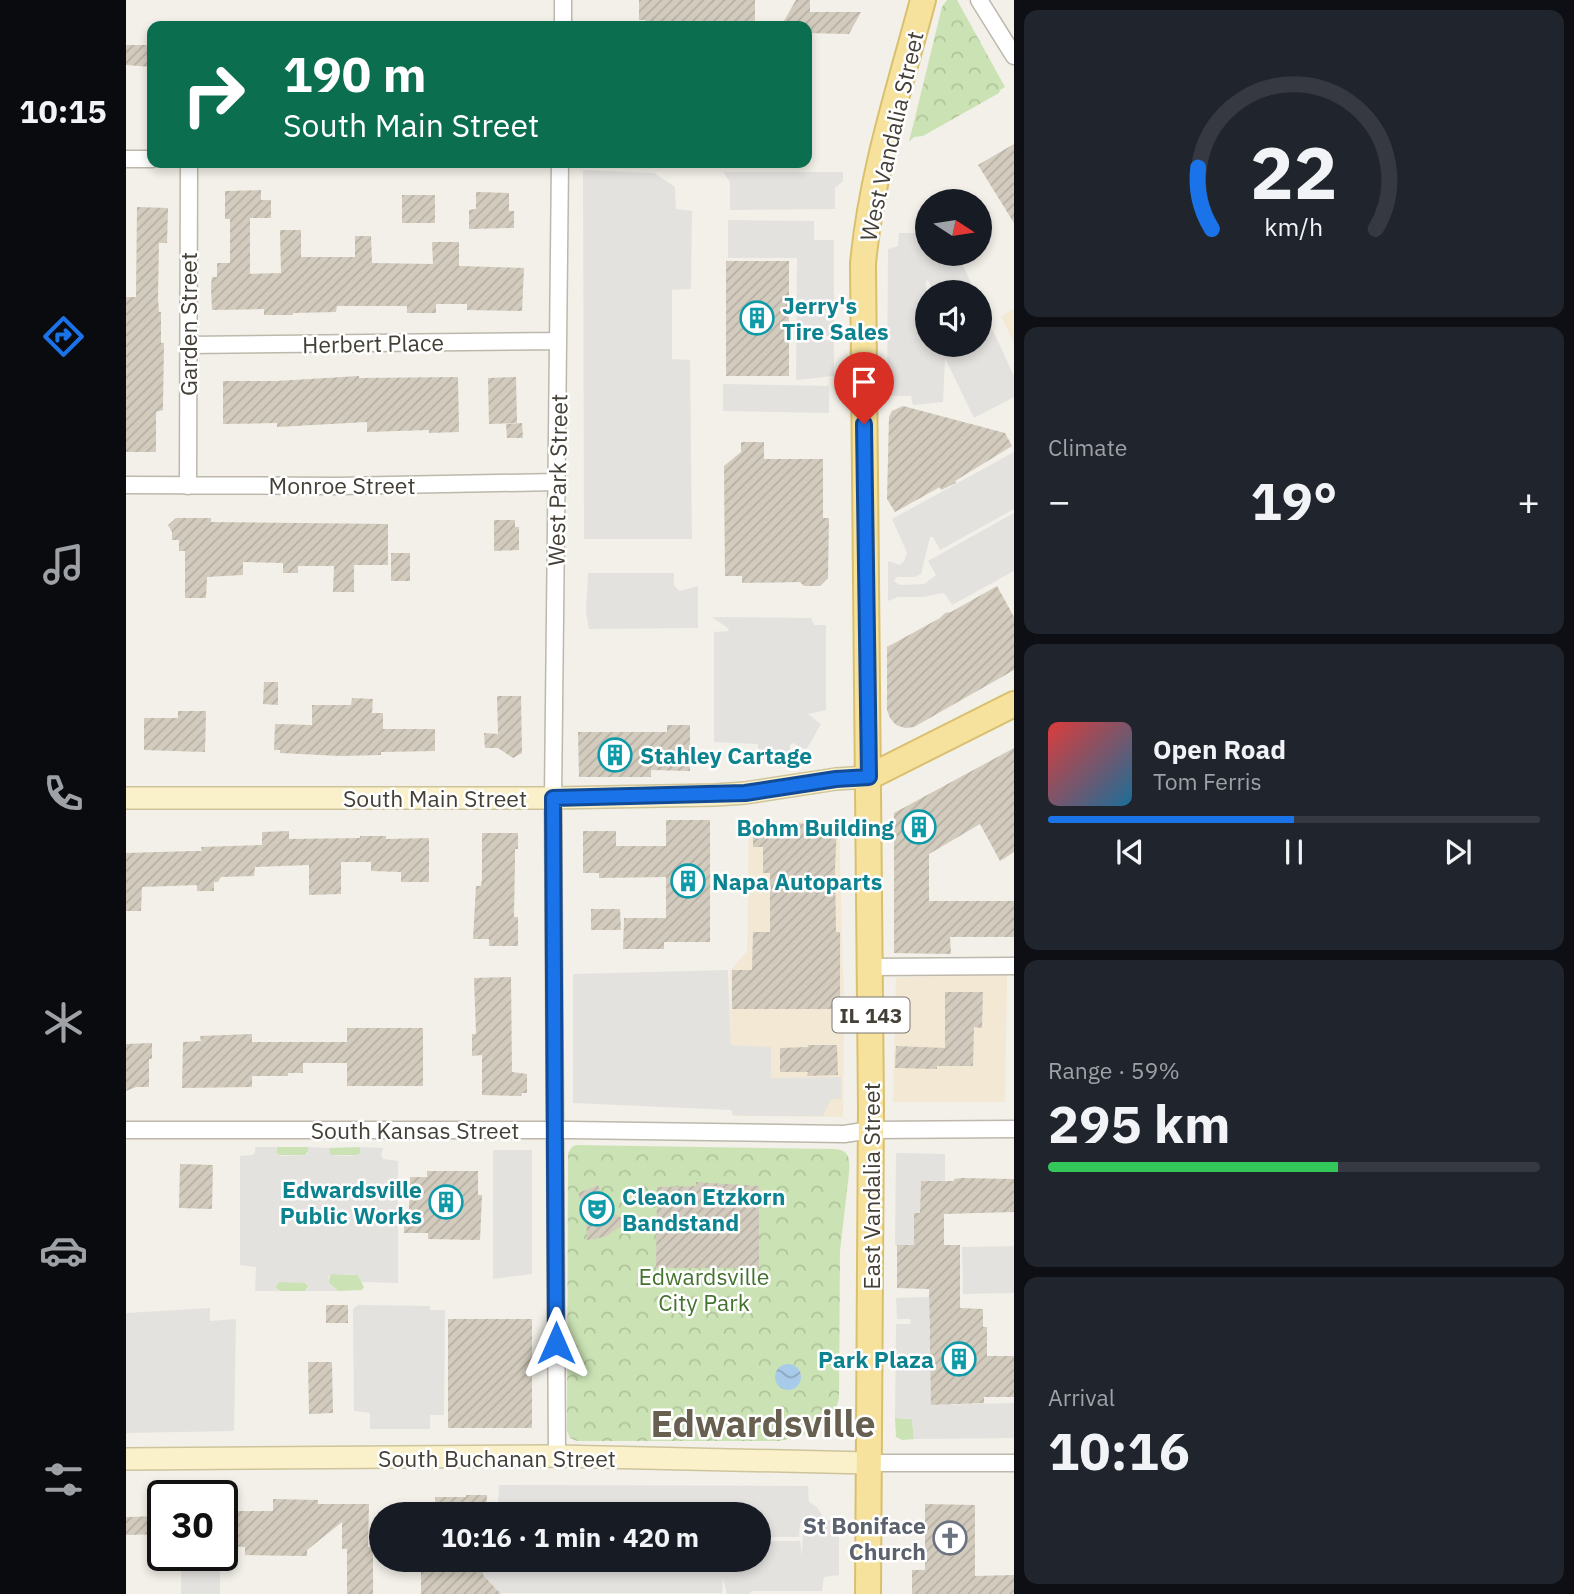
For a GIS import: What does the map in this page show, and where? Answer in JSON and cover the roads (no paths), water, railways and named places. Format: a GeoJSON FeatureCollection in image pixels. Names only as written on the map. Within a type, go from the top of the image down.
{"type":"FeatureCollection","features":[{"type":"Feature","properties":{"kind":"main road","name":"West Vandalia Street"},"geometry":{"type":"LineString","coordinates":[[869,777],[863,264],[870,209],[881,160],[923,0]]}},
{"type":"Feature","properties":{"kind":"main road"},"geometry":{"type":"LineString","coordinates":[[869,777],[1014,704]]}},
{"type":"Feature","properties":{"kind":"main road","name":"South Main Street"},"geometry":{"type":"LineString","coordinates":[[126,797],[553,798],[737,794],[836,779],[869,777]]}},
{"type":"Feature","properties":{"kind":"main road","name":"East Vandalia Street"},"geometry":{"type":"LineString","coordinates":[[868,1594],[871,1130],[869,777]]}},
{"type":"Feature","properties":{"kind":"main road","name":"South Buchanan Street"},"geometry":{"type":"LineString","coordinates":[[126,1459],[557,1456],[869,1463]]}},
{"type":"Feature","properties":{"kind":"street"},"geometry":{"type":"LineString","coordinates":[[563,21],[564,0]]}},
{"type":"Feature","properties":{"kind":"street"},"geometry":{"type":"LineString","coordinates":[[979,0],[1014,56]]}},
{"type":"Feature","properties":{"kind":"street"},"geometry":{"type":"LineString","coordinates":[[126,159],[147,159]]}},
{"type":"Feature","properties":{"kind":"street","name":"Garden Street"},"geometry":{"type":"LineString","coordinates":[[188,486],[189,168]]}},
{"type":"Feature","properties":{"kind":"street","name":"West Park Street"},"geometry":{"type":"LineString","coordinates":[[557,1456],[553,798],[560,168]]}},
{"type":"Feature","properties":{"kind":"street","name":"Herbert Place"},"geometry":{"type":"LineString","coordinates":[[188,345],[558,341]]}},
{"type":"Feature","properties":{"kind":"street","name":"Monroe Street"},"geometry":{"type":"LineString","coordinates":[[126,485],[558,482]]}},
{"type":"Feature","properties":{"kind":"street"},"geometry":{"type":"LineString","coordinates":[[871,967],[1014,966]]}},
{"type":"Feature","properties":{"kind":"street","name":"South Kansas Street"},"geometry":{"type":"LineString","coordinates":[[126,1130],[556,1130],[844,1134],[871,1130],[1014,1129]]}},
{"type":"Feature","properties":{"kind":"street"},"geometry":{"type":"LineString","coordinates":[[869,1463],[1014,1463]]}},
{"type":"Feature","properties":{"kind":"water"},"geometry":{"type":"Polygon","coordinates":[[[788,1364],[797,1368],[801,1377],[797,1386],[788,1390],[779,1386],[775,1377],[779,1368],[788,1364]]]}},
{"type":"Feature","properties":{"kind":"place","name":"Jerry's Tire Sales"},"geometry":{"type":"Point","coordinates":[757,318]}},
{"type":"Feature","properties":{"kind":"place","name":"Stahley Cartage"},"geometry":{"type":"Point","coordinates":[615,755]}},
{"type":"Feature","properties":{"kind":"place","name":"Bohm Building"},"geometry":{"type":"Point","coordinates":[919,827]}},
{"type":"Feature","properties":{"kind":"place","name":"Napa Autoparts"},"geometry":{"type":"Point","coordinates":[688,881]}},
{"type":"Feature","properties":{"kind":"place","name":"Edwardsville Public Works"},"geometry":{"type":"Point","coordinates":[446,1202]}},
{"type":"Feature","properties":{"kind":"place","name":"Cleaon Etzkorn Bandstand"},"geometry":{"type":"Point","coordinates":[597,1209]}},
{"type":"Feature","properties":{"kind":"place","name":"Park Plaza"},"geometry":{"type":"Point","coordinates":[959,1359]}},
{"type":"Feature","properties":{"kind":"place","name":"St Boniface Church"},"geometry":{"type":"Point","coordinates":[950,1538]}},
{"type":"Feature","properties":{"kind":"district","name":"Edwardsville"},"geometry":{"type":"Point","coordinates":[763,1423]}},
{"type":"Feature","properties":{"kind":"park label","name":"Edwardsville City Park"},"geometry":{"type":"Point","coordinates":[704,1289]}}]}
